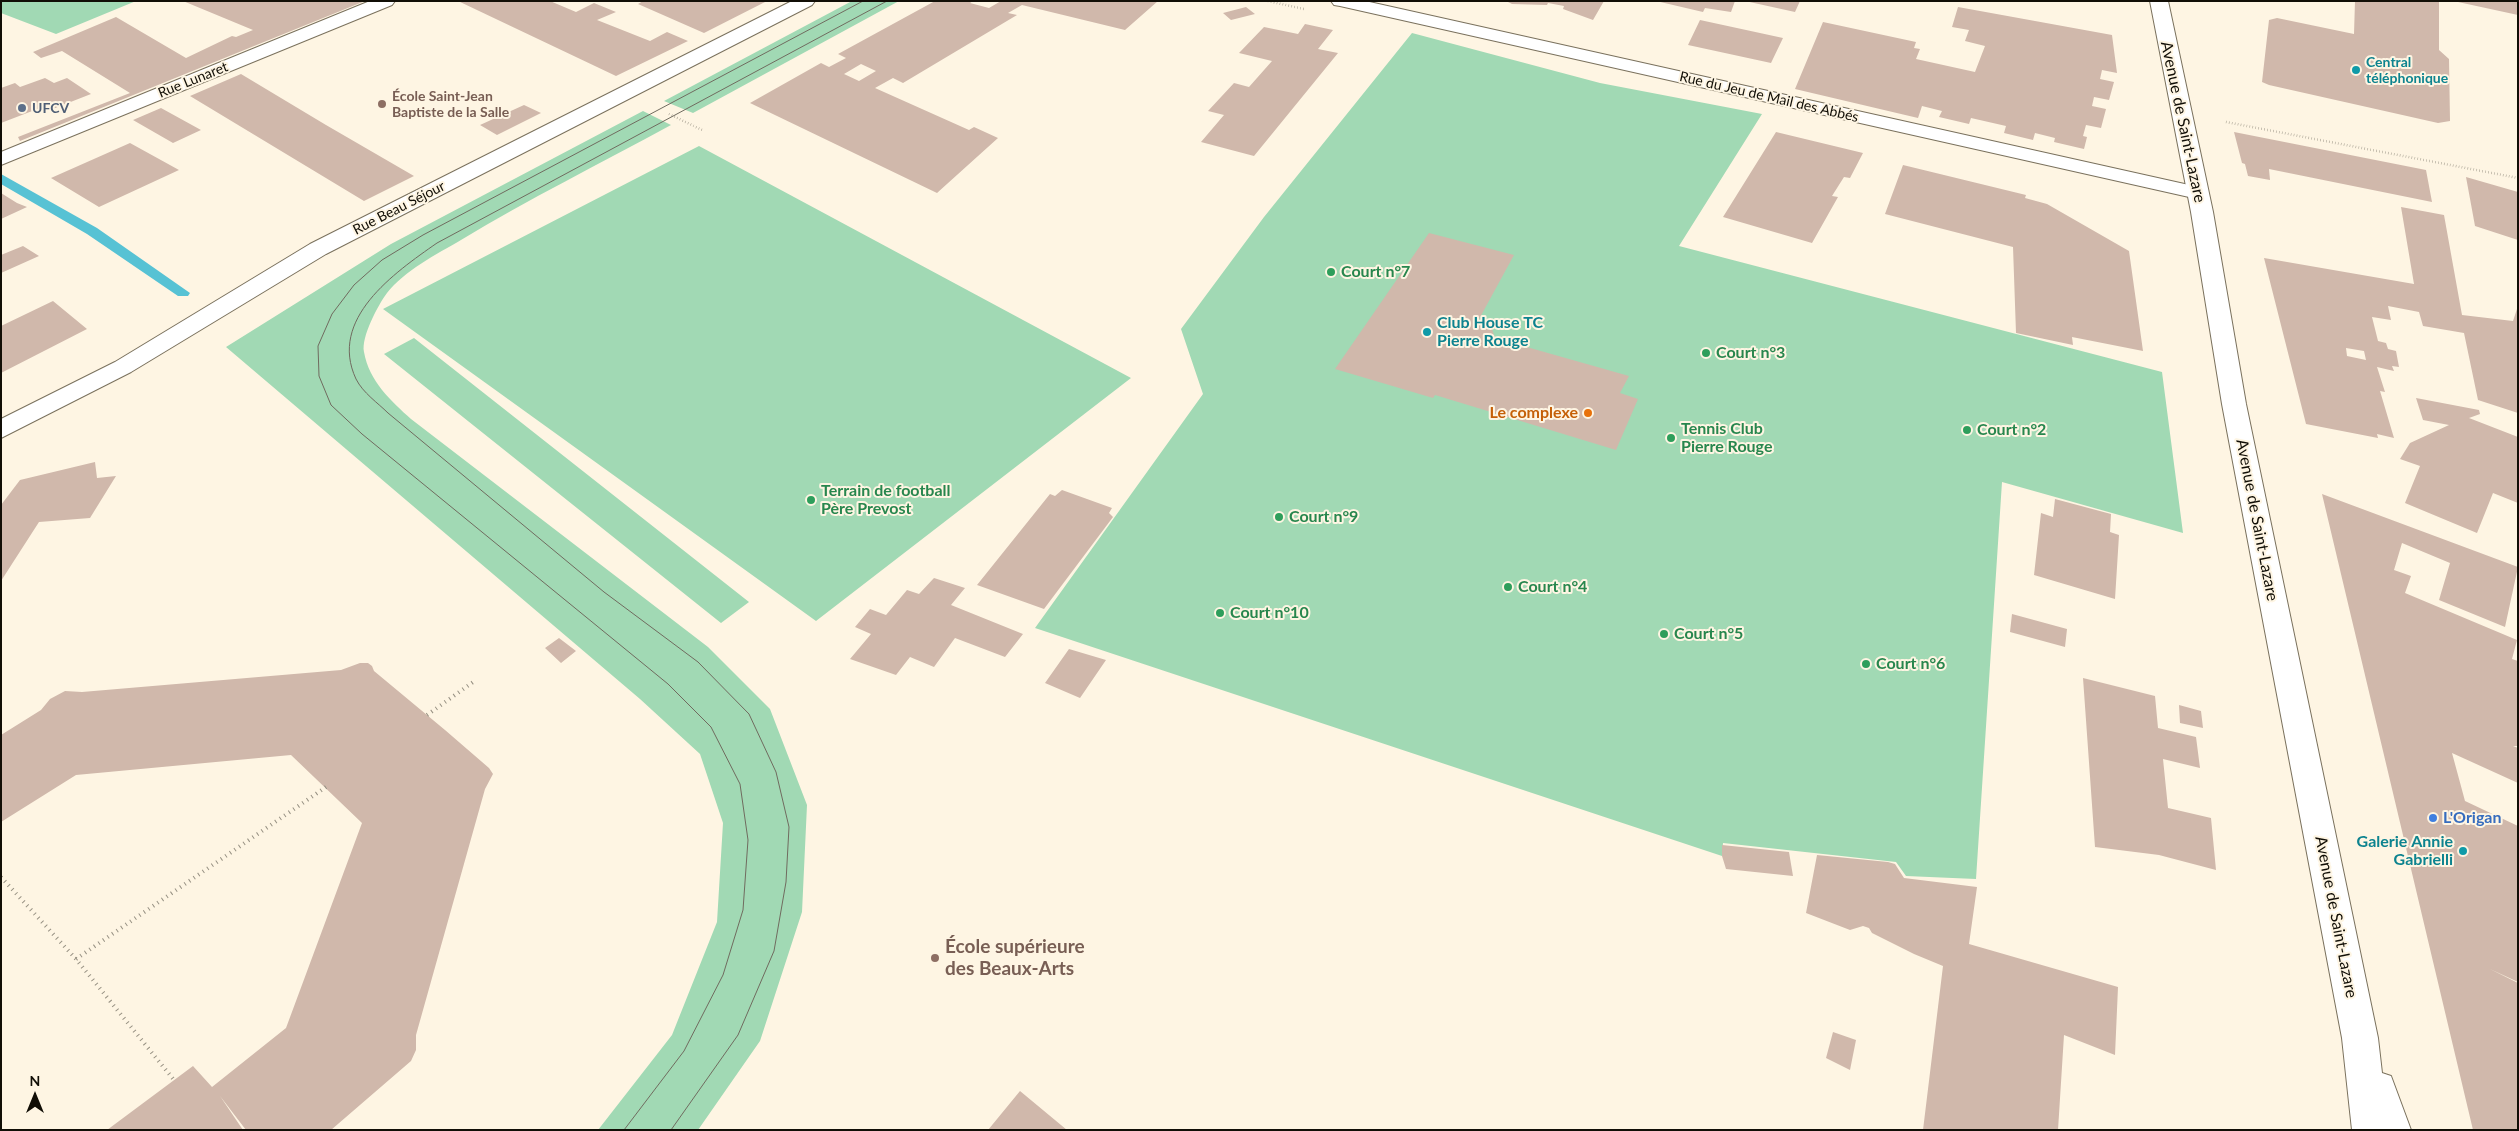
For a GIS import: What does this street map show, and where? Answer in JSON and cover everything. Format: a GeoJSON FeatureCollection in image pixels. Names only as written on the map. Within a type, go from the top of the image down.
{"type":"FeatureCollection","features":[{"type":"Feature","properties":{"kind":"street","name":"Rue Lunaret"},"geometry":{"type":"LineString","coordinates":[[1,158],[386,1]]}},
{"type":"Feature","properties":{"kind":"street","name":"Rue Beau Séjour"},"geometry":{"type":"LineString","coordinates":[[1,430],[123,367],[318,249],[806,1]]}},
{"type":"Feature","properties":{"kind":"street","name":"Rue du Jeu de Mail des Abbés"},"geometry":{"type":"LineString","coordinates":[[1340,1],[2198,193]]}},
{"type":"Feature","properties":{"kind":"street","name":"Avenue de Saint-Lazare"},"geometry":{"type":"LineString","coordinates":[[2159,1],[2198,193],[2234,404],[2360,1038],[2371,1130]]}},
{"type":"Feature","properties":{"kind":"street","name":"Avenue de Saint-Lazare"},"geometry":{"type":"LineString","coordinates":[[2360,1038],[2392,1130]]}},
{"type":"Feature","properties":{"kind":"path"},"geometry":{"type":"LineString","coordinates":[[2182,113],[2518,178]]}},
{"type":"Feature","properties":{"kind":"path"},"geometry":{"type":"LineString","coordinates":[[427,714],[476,680]]}},
{"type":"Feature","properties":{"kind":"path"},"geometry":{"type":"LineString","coordinates":[[76,959],[326,787]]}},
{"type":"Feature","properties":{"kind":"path"},"geometry":{"type":"LineString","coordinates":[[1,877],[76,959],[174,1080]]}},
{"type":"Feature","properties":{"kind":"green space"},"geometry":{"type":"Polygon","coordinates":[[[1,1],[136,1],[56,34],[1,13],[1,1]]]}},
{"type":"Feature","properties":{"kind":"green space"},"geometry":{"type":"Polygon","coordinates":[[[852,1],[899,1],[693,113],[664,101],[852,1]]]}},
{"type":"Feature","properties":{"kind":"green space","name":"Tennis Club Pierre Rouge"},"geometry":{"type":"Polygon","coordinates":[[[1412,33],[1600,83],[1762,114],[1679,246],[2162,372],[2183,533],[2002,482],[1976,879],[1906,876],[1896,862],[1723,843],[1722,856],[1035,628],[1203,394],[1181,329],[1264,217],[1412,33]]]}},
{"type":"Feature","properties":{"kind":"green space"},"geometry":{"type":"Polygon","coordinates":[[[643,111],[671,125],[513,210],[432,257],[402,277],[379,305],[365,338],[364,352],[371,372],[382,390],[411,419],[708,647],[770,709],[807,805],[802,912],[760,1041],[698,1130],[598,1130],[672,1035],[717,922],[723,823],[700,754],[640,699],[226,347],[391,244],[643,111]]]}},
{"type":"Feature","properties":{"kind":"green space","name":"Terrain de football Père Prevost"},"geometry":{"type":"Polygon","coordinates":[[[699,146],[1131,378],[816,621],[383,309],[699,146]]]}},
{"type":"Feature","properties":{"kind":"green space"},"geometry":{"type":"Polygon","coordinates":[[[414,338],[749,602],[721,623],[384,354],[414,338]]]}},
{"type":"Feature","properties":{"kind":"building"},"geometry":{"type":"Polygon","coordinates":[[[183,1],[365,1],[20,141],[18,137],[130,93],[62,51],[41,58],[33,52],[116,17],[186,58],[232,36],[236,37],[253,30],[183,1]]]}},
{"type":"Feature","properties":{"kind":"building"},"geometry":{"type":"Polygon","coordinates":[[[458,1],[550,1],[576,12],[594,3],[616,12],[597,20],[650,41],[667,32],[688,41],[616,76],[458,1]]]}},
{"type":"Feature","properties":{"kind":"building"},"geometry":{"type":"Polygon","coordinates":[[[643,1],[767,1],[704,33],[638,4],[643,1]]]}},
{"type":"Feature","properties":{"kind":"building"},"geometry":{"type":"Polygon","coordinates":[[[935,1],[973,1],[970,3],[989,8],[1001,1],[1158,1],[1125,30],[1022,5],[1008,13],[1017,15],[903,83],[893,78],[875,88],[969,130],[974,127],[998,138],[937,193],[750,103],[821,63],[829,67],[846,58],[838,54],[935,1]],[[861,64],[844,74],[859,81],[876,71],[861,64]]]}},
{"type":"Feature","properties":{"kind":"building"},"geometry":{"type":"Polygon","coordinates":[[[1506,1],[1604,1],[1593,20],[1563,9],[1564,6],[1548,3],[1547,5],[1512,4],[1506,1]]]}},
{"type":"Feature","properties":{"kind":"building"},"geometry":{"type":"Polygon","coordinates":[[[1656,1],[1735,1],[1731,12],[1705,8],[1703,12],[1656,1]]]}},
{"type":"Feature","properties":{"kind":"building"},"geometry":{"type":"Polygon","coordinates":[[[1745,1],[1800,1],[1795,12],[1745,1]]]}},
{"type":"Feature","properties":{"kind":"building","name":"Central téléphonique"},"geometry":{"type":"Polygon","coordinates":[[[2355,1],[2439,1],[2439,50],[2449,59],[2450,121],[2438,123],[2262,82],[2269,20],[2277,18],[2354,34],[2355,1]]]}},
{"type":"Feature","properties":{"kind":"building"},"geometry":{"type":"Polygon","coordinates":[[[2518,1],[2518,15],[2458,2],[2518,1]]]}},
{"type":"Feature","properties":{"kind":"building"},"geometry":{"type":"Polygon","coordinates":[[[1246,7],[1255,14],[1231,20],[1223,13],[1246,7]]]}},
{"type":"Feature","properties":{"kind":"building"},"geometry":{"type":"Polygon","coordinates":[[[1958,7],[2112,35],[2117,73],[2102,70],[2100,79],[2114,82],[2109,100],[2094,97],[2092,106],[2106,109],[2101,128],[2086,125],[2083,136],[2087,137],[2084,149],[2054,142],[2055,138],[2035,133],[2033,140],[2004,133],[2006,126],[1971,118],[1969,124],[1939,117],[1942,111],[1922,106],[1918,118],[1795,89],[1823,22],[1916,42],[1914,48],[1920,49],[1916,59],[1975,72],[1985,46],[1965,41],[1969,30],[1952,27],[1958,7]]]}},
{"type":"Feature","properties":{"kind":"building"},"geometry":{"type":"Polygon","coordinates":[[[1700,20],[1783,38],[1771,63],[1688,45],[1700,20]]]}},
{"type":"Feature","properties":{"kind":"building"},"geometry":{"type":"Polygon","coordinates":[[[1305,24],[1333,30],[1318,49],[1338,53],[1254,156],[1201,142],[1224,115],[1208,111],[1234,83],[1249,87],[1272,61],[1239,53],[1264,27],[1298,34],[1305,24]]]}},
{"type":"Feature","properties":{"kind":"building"},"geometry":{"type":"Polygon","coordinates":[[[241,74],[414,176],[364,201],[190,96],[241,74]]]}},
{"type":"Feature","properties":{"kind":"building"},"geometry":{"type":"Polygon","coordinates":[[[45,78],[54,83],[67,78],[91,94],[45,112],[40,108],[1,123],[1,88],[15,83],[20,87],[45,78]]]}},
{"type":"Feature","properties":{"kind":"building"},"geometry":{"type":"Polygon","coordinates":[[[524,105],[541,113],[497,135],[480,125],[524,105]]]}},
{"type":"Feature","properties":{"kind":"building"},"geometry":{"type":"Polygon","coordinates":[[[161,108],[201,130],[173,143],[133,120],[161,108]]]}},
{"type":"Feature","properties":{"kind":"building"},"geometry":{"type":"Polygon","coordinates":[[[1776,132],[1863,153],[1850,178],[1844,177],[1832,196],[1838,197],[1812,243],[1723,217],[1776,132]]]}},
{"type":"Feature","properties":{"kind":"building"},"geometry":{"type":"Polygon","coordinates":[[[2234,132],[2426,170],[2432,202],[2269,169],[2270,180],[2248,176],[2245,164],[2242,163],[2234,132]]]}},
{"type":"Feature","properties":{"kind":"building"},"geometry":{"type":"Polygon","coordinates":[[[130,143],[179,170],[99,207],[51,178],[130,143]]]}},
{"type":"Feature","properties":{"kind":"building"},"geometry":{"type":"Polygon","coordinates":[[[1903,165],[2026,195],[2025,198],[2047,204],[2129,251],[2143,351],[2072,337],[2073,345],[2016,333],[2013,247],[1885,214],[1903,165]]]}},
{"type":"Feature","properties":{"kind":"building"},"geometry":{"type":"Polygon","coordinates":[[[2466,177],[2518,192],[2518,240],[2475,226],[2466,177]]]}},
{"type":"Feature","properties":{"kind":"building"},"geometry":{"type":"Polygon","coordinates":[[[1,193],[17,203],[27,207],[1,219],[1,193]]]}},
{"type":"Feature","properties":{"kind":"building"},"geometry":{"type":"Polygon","coordinates":[[[2401,207],[2444,215],[2462,315],[2513,321],[2518,306],[2518,413],[2478,400],[2464,333],[2423,326],[2419,312],[2388,306],[2391,320],[2372,317],[2378,341],[2386,343],[2388,349],[2396,351],[2399,367],[2392,366],[2394,371],[2377,367],[2385,392],[2380,391],[2394,438],[2377,434],[2378,438],[2306,424],[2264,258],[2414,284],[2401,207]],[[2346,348],[2347,356],[2366,360],[2364,351],[2346,348]]]}},
{"type":"Feature","properties":{"kind":"building","name":"Club House TC Pierre Rouge"},"geometry":{"type":"Polygon","coordinates":[[[1429,233],[1514,255],[1478,321],[1491,326],[1495,338],[1629,376],[1620,393],[1638,399],[1616,450],[1435,395],[1433,398],[1335,369],[1429,233]]]}},
{"type":"Feature","properties":{"kind":"building"},"geometry":{"type":"Polygon","coordinates":[[[23,246],[39,256],[1,273],[1,255],[23,246]]]}},
{"type":"Feature","properties":{"kind":"building"},"geometry":{"type":"Polygon","coordinates":[[[53,301],[87,329],[1,373],[1,326],[53,301]]]}},
{"type":"Feature","properties":{"kind":"building"},"geometry":{"type":"Polygon","coordinates":[[[2416,398],[2479,410],[2480,414],[2469,418],[2518,437],[2518,503],[2493,493],[2477,533],[2405,503],[2420,466],[2400,459],[2410,443],[2449,425],[2423,420],[2416,398]]]}},
{"type":"Feature","properties":{"kind":"building"},"geometry":{"type":"Polygon","coordinates":[[[95,462],[97,478],[116,476],[90,518],[39,522],[1,581],[1,505],[20,480],[95,462]]]}},
{"type":"Feature","properties":{"kind":"building"},"geometry":{"type":"Polygon","coordinates":[[[1062,490],[1112,508],[1109,513],[1113,517],[1044,609],[977,585],[1050,494],[1055,496],[1062,490]]]}},
{"type":"Feature","properties":{"kind":"building"},"geometry":{"type":"Polygon","coordinates":[[[2322,494],[2518,567],[2505,627],[2439,600],[2450,563],[2402,543],[2394,570],[2411,576],[2405,593],[2517,640],[2512,659],[2518,661],[2518,746],[2513,746],[2518,748],[2518,783],[2452,753],[2465,801],[2518,826],[2518,982],[2490,969],[2518,983],[2518,1130],[2473,1130],[2322,494]]]}},
{"type":"Feature","properties":{"kind":"building"},"geometry":{"type":"Polygon","coordinates":[[[2055,499],[2111,514],[2110,532],[2119,535],[2115,599],[2034,575],[2041,513],[2053,517],[2055,499]]]}},
{"type":"Feature","properties":{"kind":"building"},"geometry":{"type":"Polygon","coordinates":[[[934,578],[965,588],[951,605],[1023,634],[1005,657],[955,638],[934,667],[910,657],[896,675],[850,659],[871,634],[855,627],[870,609],[886,615],[907,590],[919,594],[934,578]]]}},
{"type":"Feature","properties":{"kind":"building"},"geometry":{"type":"Polygon","coordinates":[[[2012,614],[2067,629],[2065,647],[2010,632],[2012,614]]]}},
{"type":"Feature","properties":{"kind":"building"},"geometry":{"type":"Polygon","coordinates":[[[559,638],[576,651],[561,663],[545,648],[559,638]]]}},
{"type":"Feature","properties":{"kind":"building"},"geometry":{"type":"Polygon","coordinates":[[[1069,649],[1106,660],[1080,698],[1045,683],[1069,649]]]}},
{"type":"Feature","properties":{"kind":"building"},"geometry":{"type":"Polygon","coordinates":[[[360,663],[368,663],[372,666],[374,671],[489,768],[493,774],[485,789],[416,1035],[416,1050],[411,1061],[331,1130],[246,1130],[220,1096],[243,1130],[107,1130],[193,1066],[212,1087],[286,1028],[362,823],[291,755],[76,775],[1,822],[1,735],[41,710],[50,699],[65,691],[82,692],[341,670],[360,663]]]}},
{"type":"Feature","properties":{"kind":"building"},"geometry":{"type":"Polygon","coordinates":[[[2083,678],[2155,696],[2158,728],[2196,737],[2200,768],[2163,759],[2168,808],[2211,818],[2216,870],[2159,855],[2095,847],[2083,678]]]}},
{"type":"Feature","properties":{"kind":"building"},"geometry":{"type":"Polygon","coordinates":[[[2179,705],[2201,711],[2203,728],[2180,723],[2179,705]]]}},
{"type":"Feature","properties":{"kind":"building"},"geometry":{"type":"Polygon","coordinates":[[[1722,845],[1789,852],[1793,876],[1726,869],[1722,856],[1722,845]]]}},
{"type":"Feature","properties":{"kind":"building"},"geometry":{"type":"Polygon","coordinates":[[[1817,855],[1888,862],[1895,864],[1904,878],[1977,887],[1969,944],[2118,987],[2115,1055],[2064,1035],[2058,1130],[1923,1130],[1943,966],[1872,933],[1869,928],[1863,926],[1850,930],[1806,913],[1817,855]]]}},
{"type":"Feature","properties":{"kind":"building"},"geometry":{"type":"Polygon","coordinates":[[[1833,1032],[1856,1040],[1850,1070],[1826,1058],[1833,1032]]]}},
{"type":"Feature","properties":{"kind":"building"},"geometry":{"type":"Polygon","coordinates":[[[1020,1091],[1067,1130],[988,1130],[1020,1091]]]}},
{"type":"Feature","properties":{"kind":"waterway"},"geometry":{"type":"LineString","coordinates":[[1,178],[92,231],[183,293]]}},
{"type":"Feature","properties":{"kind":"tram line"},"geometry":{"type":"LineString","coordinates":[[624,1130],[684,1051],[723,975],[743,910],[748,840],[740,784],[711,727],[668,684],[362,434],[331,405],[319,376],[318,346],[332,314],[354,285],[382,260],[423,235],[863,1]]}},
{"type":"Feature","properties":{"kind":"tram line"},"geometry":{"type":"LineString","coordinates":[[671,1130],[738,1035],[774,951],[786,882],[789,827],[776,772],[749,714],[698,662],[604,592],[388,413],[367,393],[356,379],[350,357],[351,337],[358,318],[385,283],[402,268],[437,243],[887,1]]}},
{"type":"Feature","properties":{"kind":"place","name":"Central téléphonique"},"geometry":{"type":"Point","coordinates":[2356,70]}},
{"type":"Feature","properties":{"kind":"place","name":"École Saint-Jean Baptiste de la Salle"},"geometry":{"type":"Point","coordinates":[382,104]}},
{"type":"Feature","properties":{"kind":"place","name":"UFCV"},"geometry":{"type":"Point","coordinates":[22,108]}},
{"type":"Feature","properties":{"kind":"place","name":"Court n°7"},"geometry":{"type":"Point","coordinates":[1331,272]}},
{"type":"Feature","properties":{"kind":"place","name":"Club House TC Pierre Rouge"},"geometry":{"type":"Point","coordinates":[1427,332]}},
{"type":"Feature","properties":{"kind":"place","name":"Court n°3"},"geometry":{"type":"Point","coordinates":[1706,353]}},
{"type":"Feature","properties":{"kind":"place","name":"Le complexe"},"geometry":{"type":"Point","coordinates":[1588,413]}},
{"type":"Feature","properties":{"kind":"place","name":"Court n°2"},"geometry":{"type":"Point","coordinates":[1967,430]}},
{"type":"Feature","properties":{"kind":"place","name":"Tennis Club Pierre Rouge"},"geometry":{"type":"Point","coordinates":[1671,438]}},
{"type":"Feature","properties":{"kind":"place","name":"Terrain de football Père Prevost"},"geometry":{"type":"Point","coordinates":[811,500]}},
{"type":"Feature","properties":{"kind":"place","name":"Court n°9"},"geometry":{"type":"Point","coordinates":[1279,517]}},
{"type":"Feature","properties":{"kind":"place","name":"Court n°4"},"geometry":{"type":"Point","coordinates":[1508,587]}},
{"type":"Feature","properties":{"kind":"place","name":"Court n°10"},"geometry":{"type":"Point","coordinates":[1220,613]}},
{"type":"Feature","properties":{"kind":"place","name":"Court n°5"},"geometry":{"type":"Point","coordinates":[1664,634]}},
{"type":"Feature","properties":{"kind":"place","name":"Court n°6"},"geometry":{"type":"Point","coordinates":[1866,664]}},
{"type":"Feature","properties":{"kind":"place","name":"L'Origan"},"geometry":{"type":"Point","coordinates":[2433,818]}},
{"type":"Feature","properties":{"kind":"place","name":"Galerie Annie Gabrielli"},"geometry":{"type":"Point","coordinates":[2463,851]}},
{"type":"Feature","properties":{"kind":"place","name":"École supérieure des Beaux-Arts"},"geometry":{"type":"Point","coordinates":[935,958]}}]}
